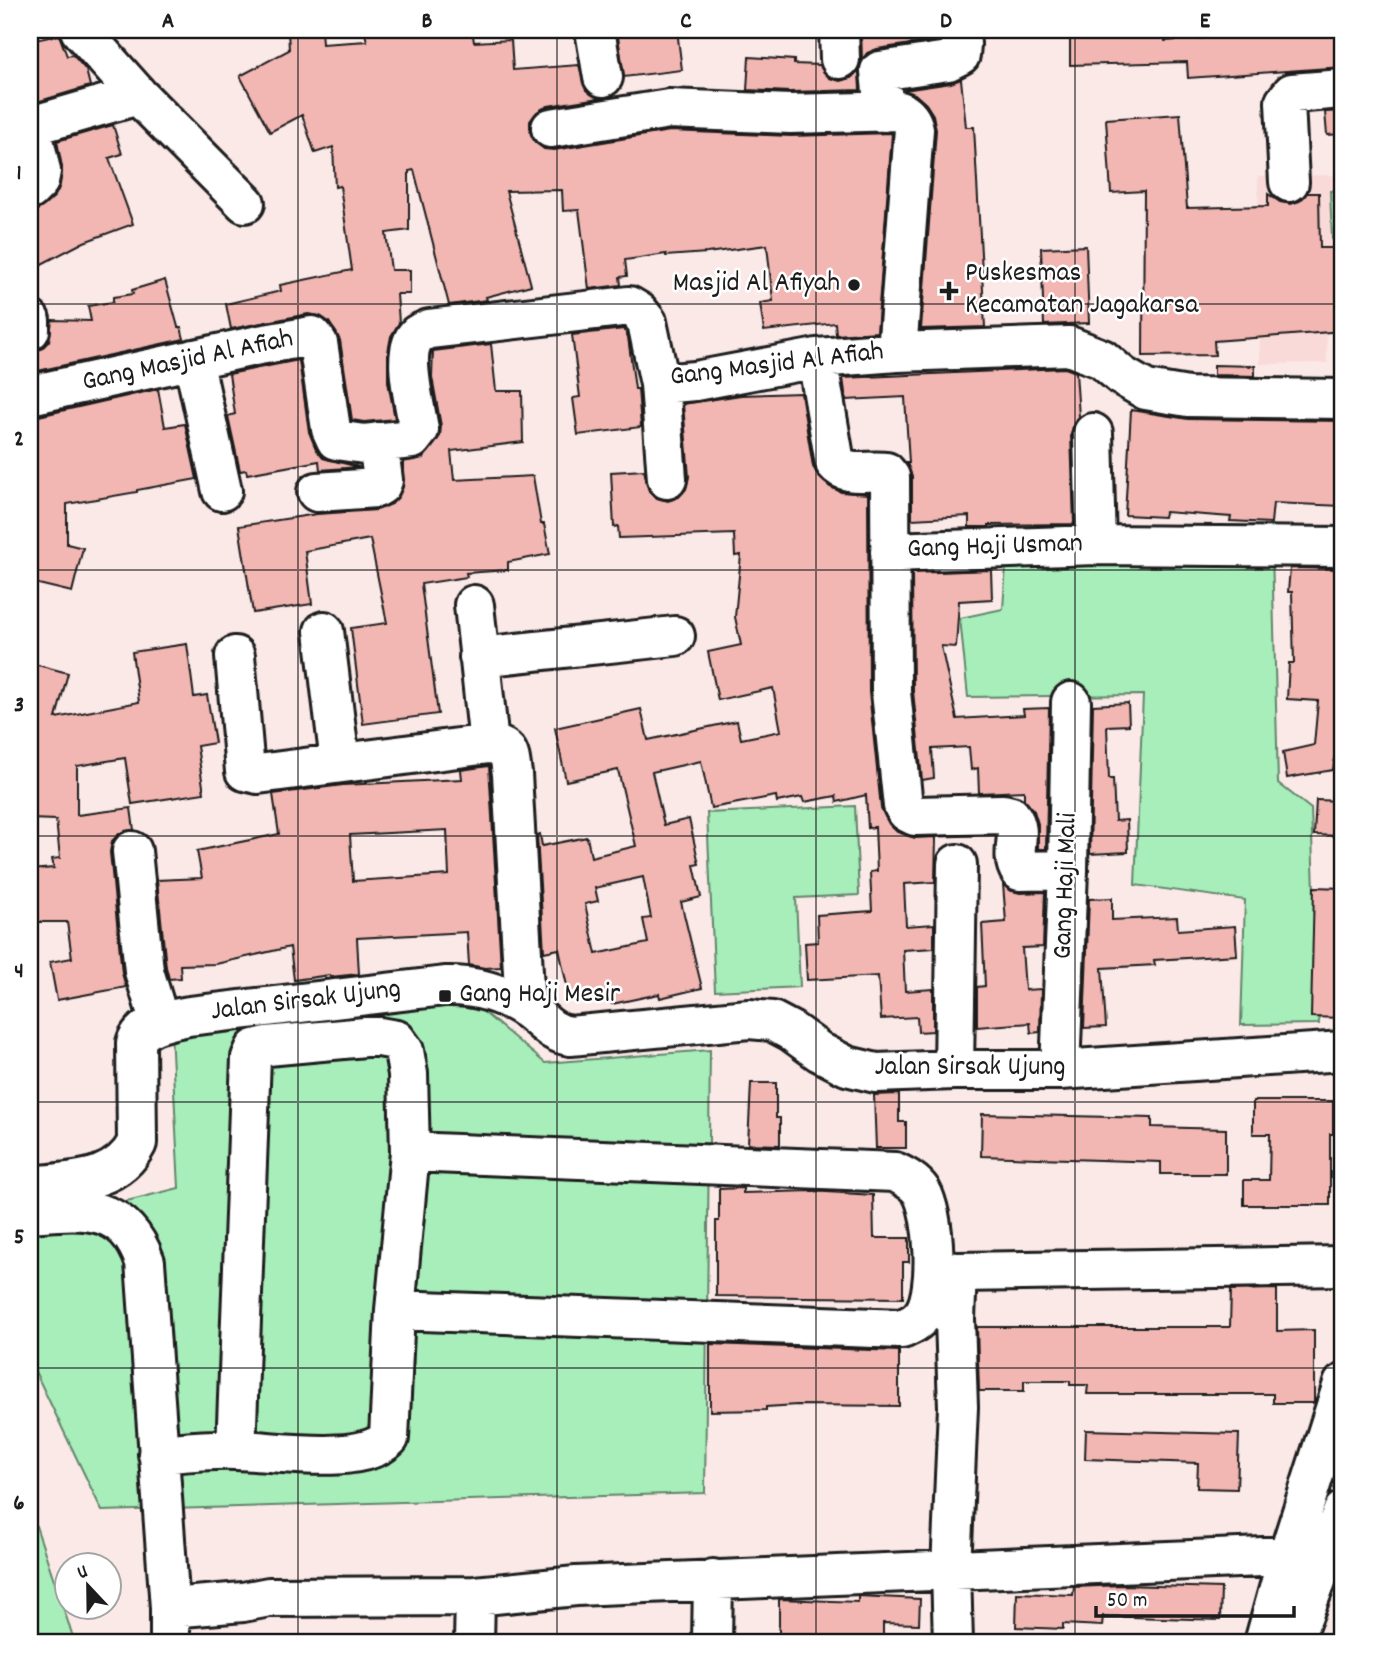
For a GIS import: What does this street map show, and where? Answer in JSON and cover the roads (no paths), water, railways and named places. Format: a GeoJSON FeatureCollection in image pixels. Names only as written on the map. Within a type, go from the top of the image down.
{"type":"FeatureCollection","features":[{"type":"Feature","properties":{"kind":"street"},"geometry":{"type":"LineString","coordinates":[[80,30],[138,95],[245,203]]}},
{"type":"Feature","properties":{"kind":"street"},"geometry":{"type":"LineString","coordinates":[[595,30],[603,77]]}},
{"type":"Feature","properties":{"kind":"street"},"geometry":{"type":"LineString","coordinates":[[884,111],[880,71],[948,61],[960,55],[958,30]]}},
{"type":"Feature","properties":{"kind":"street"},"geometry":{"type":"LineString","coordinates":[[1289,182],[1285,102],[1292,93],[1343,89]]}},
{"type":"Feature","properties":{"kind":"street"},"geometry":{"type":"LineString","coordinates":[[30,190],[39,181],[41,171],[32,126],[138,95]]}},
{"type":"Feature","properties":{"kind":"street"},"geometry":{"type":"LineString","coordinates":[[551,128],[669,109],[790,114],[900,111],[905,114],[913,123],[914,129],[897,352]]}},
{"type":"Feature","properties":{"kind":"street","name":"Gang Masjid Al Afiah"},"geometry":{"type":"LineString","coordinates":[[30,395],[312,336],[318,343],[334,437],[341,442],[363,444],[412,439],[418,433],[408,371],[413,343],[418,334],[429,329],[629,306],[647,322],[660,384],[695,381],[817,358],[897,352],[973,339],[1069,346],[1101,359],[1146,390],[1188,397],[1343,398]]}},
{"type":"Feature","properties":{"kind":"street"},"geometry":{"type":"LineString","coordinates":[[30,320],[30,330]]}},
{"type":"Feature","properties":{"kind":"street","name":"Gang Haji Usman"},"geometry":{"type":"LineString","coordinates":[[817,358],[835,463],[849,472],[877,471],[889,474],[890,552],[1096,545],[1343,547]]}},
{"type":"Feature","properties":{"kind":"street"},"geometry":{"type":"LineString","coordinates":[[193,359],[222,491]]}},
{"type":"Feature","properties":{"kind":"street"},"geometry":{"type":"LineString","coordinates":[[660,384],[667,480]]}},
{"type":"Feature","properties":{"kind":"street"},"geometry":{"type":"LineString","coordinates":[[1093,433],[1096,545]]}},
{"type":"Feature","properties":{"kind":"street"},"geometry":{"type":"LineString","coordinates":[[317,492],[376,488],[381,485],[383,480],[378,442]]}},
{"type":"Feature","properties":{"kind":"street"},"geometry":{"type":"LineString","coordinates":[[890,552],[891,692],[903,806],[915,816],[1011,816],[1018,828],[1014,855],[1020,871],[1069,870]]}},
{"type":"Feature","properties":{"kind":"street"},"geometry":{"type":"LineString","coordinates":[[474,605],[489,744]]}},
{"type":"Feature","properties":{"kind":"street"},"geometry":{"type":"LineString","coordinates":[[324,631],[340,763]]}},
{"type":"Feature","properties":{"kind":"street"},"geometry":{"type":"LineString","coordinates":[[479,657],[675,636]]}},
{"type":"Feature","properties":{"kind":"street"},"geometry":{"type":"LineString","coordinates":[[235,656],[245,771],[258,774],[489,744],[503,746],[512,774],[525,1008]]}},
{"type":"Feature","properties":{"kind":"street","name":"Gang Haji Mali"},"geometry":{"type":"LineString","coordinates":[[1060,1070],[1069,870],[1071,702]]}},
{"type":"Feature","properties":{"kind":"street"},"geometry":{"type":"LineString","coordinates":[[30,1186],[97,1178],[130,1157],[137,1143],[138,1035],[164,1022],[155,1007],[144,971],[132,851]]}},
{"type":"Feature","properties":{"kind":"street"},"geometry":{"type":"LineString","coordinates":[[954,1070],[957,864]]}},
{"type":"Feature","properties":{"kind":"street","name":"Jalan Sirsak Ujung"},"geometry":{"type":"LineString","coordinates":[[164,1022],[189,1016],[468,985],[490,991],[525,1008],[558,1034],[749,1019],[772,1021],[847,1066],[876,1073],[1060,1070],[1343,1051]]}},
{"type":"Feature","properties":{"kind":"street"},"geometry":{"type":"LineString","coordinates":[[158,1454],[236,1450],[298,1454],[365,1452],[380,1447],[389,1438],[395,1310],[410,1152],[408,1074],[404,1051],[396,1040],[366,1037],[255,1049],[251,1058],[248,1080],[236,1450]]}},
{"type":"Feature","properties":{"kind":"street"},"geometry":{"type":"LineString","coordinates":[[410,1152],[895,1172],[912,1181],[921,1192],[933,1244],[945,1270],[955,1320],[958,1407],[951,1570],[953,1643]]}},
{"type":"Feature","properties":{"kind":"street"},"geometry":{"type":"LineString","coordinates":[[30,1213],[85,1209],[104,1215],[121,1225],[139,1246],[147,1277],[170,1625],[243,1602],[269,1597],[475,1596],[576,1586],[713,1579],[1288,1556]]}},
{"type":"Feature","properties":{"kind":"street"},"geometry":{"type":"LineString","coordinates":[[945,1270],[1343,1266]]}},
{"type":"Feature","properties":{"kind":"street"},"geometry":{"type":"LineString","coordinates":[[395,1310],[902,1329],[915,1324],[924,1313],[945,1270]]}},
{"type":"Feature","properties":{"kind":"street"},"geometry":{"type":"LineString","coordinates":[[1264,1643],[1288,1556],[1343,1384]]}},
{"type":"Feature","properties":{"kind":"street"},"geometry":{"type":"LineString","coordinates":[[1292,1643],[1343,1511]]}},
{"type":"Feature","properties":{"kind":"street"},"geometry":{"type":"LineString","coordinates":[[712,1643],[713,1579]]}},
{"type":"Feature","properties":{"kind":"street"},"geometry":{"type":"LineString","coordinates":[[474,1643],[475,1596]]}},
{"type":"Feature","properties":{"kind":"place","name":"Masjid Al Afiyah"},"geometry":{"type":"Point","coordinates":[854,285]}},
{"type":"Feature","properties":{"kind":"place","name":"Puskesmas Kecamatan Jagakarsa"},"geometry":{"type":"Point","coordinates":[949,291]}},
{"type":"Feature","properties":{"kind":"place","name":"Gang Haji Mesir"},"geometry":{"type":"Point","coordinates":[445,996]}}]}
